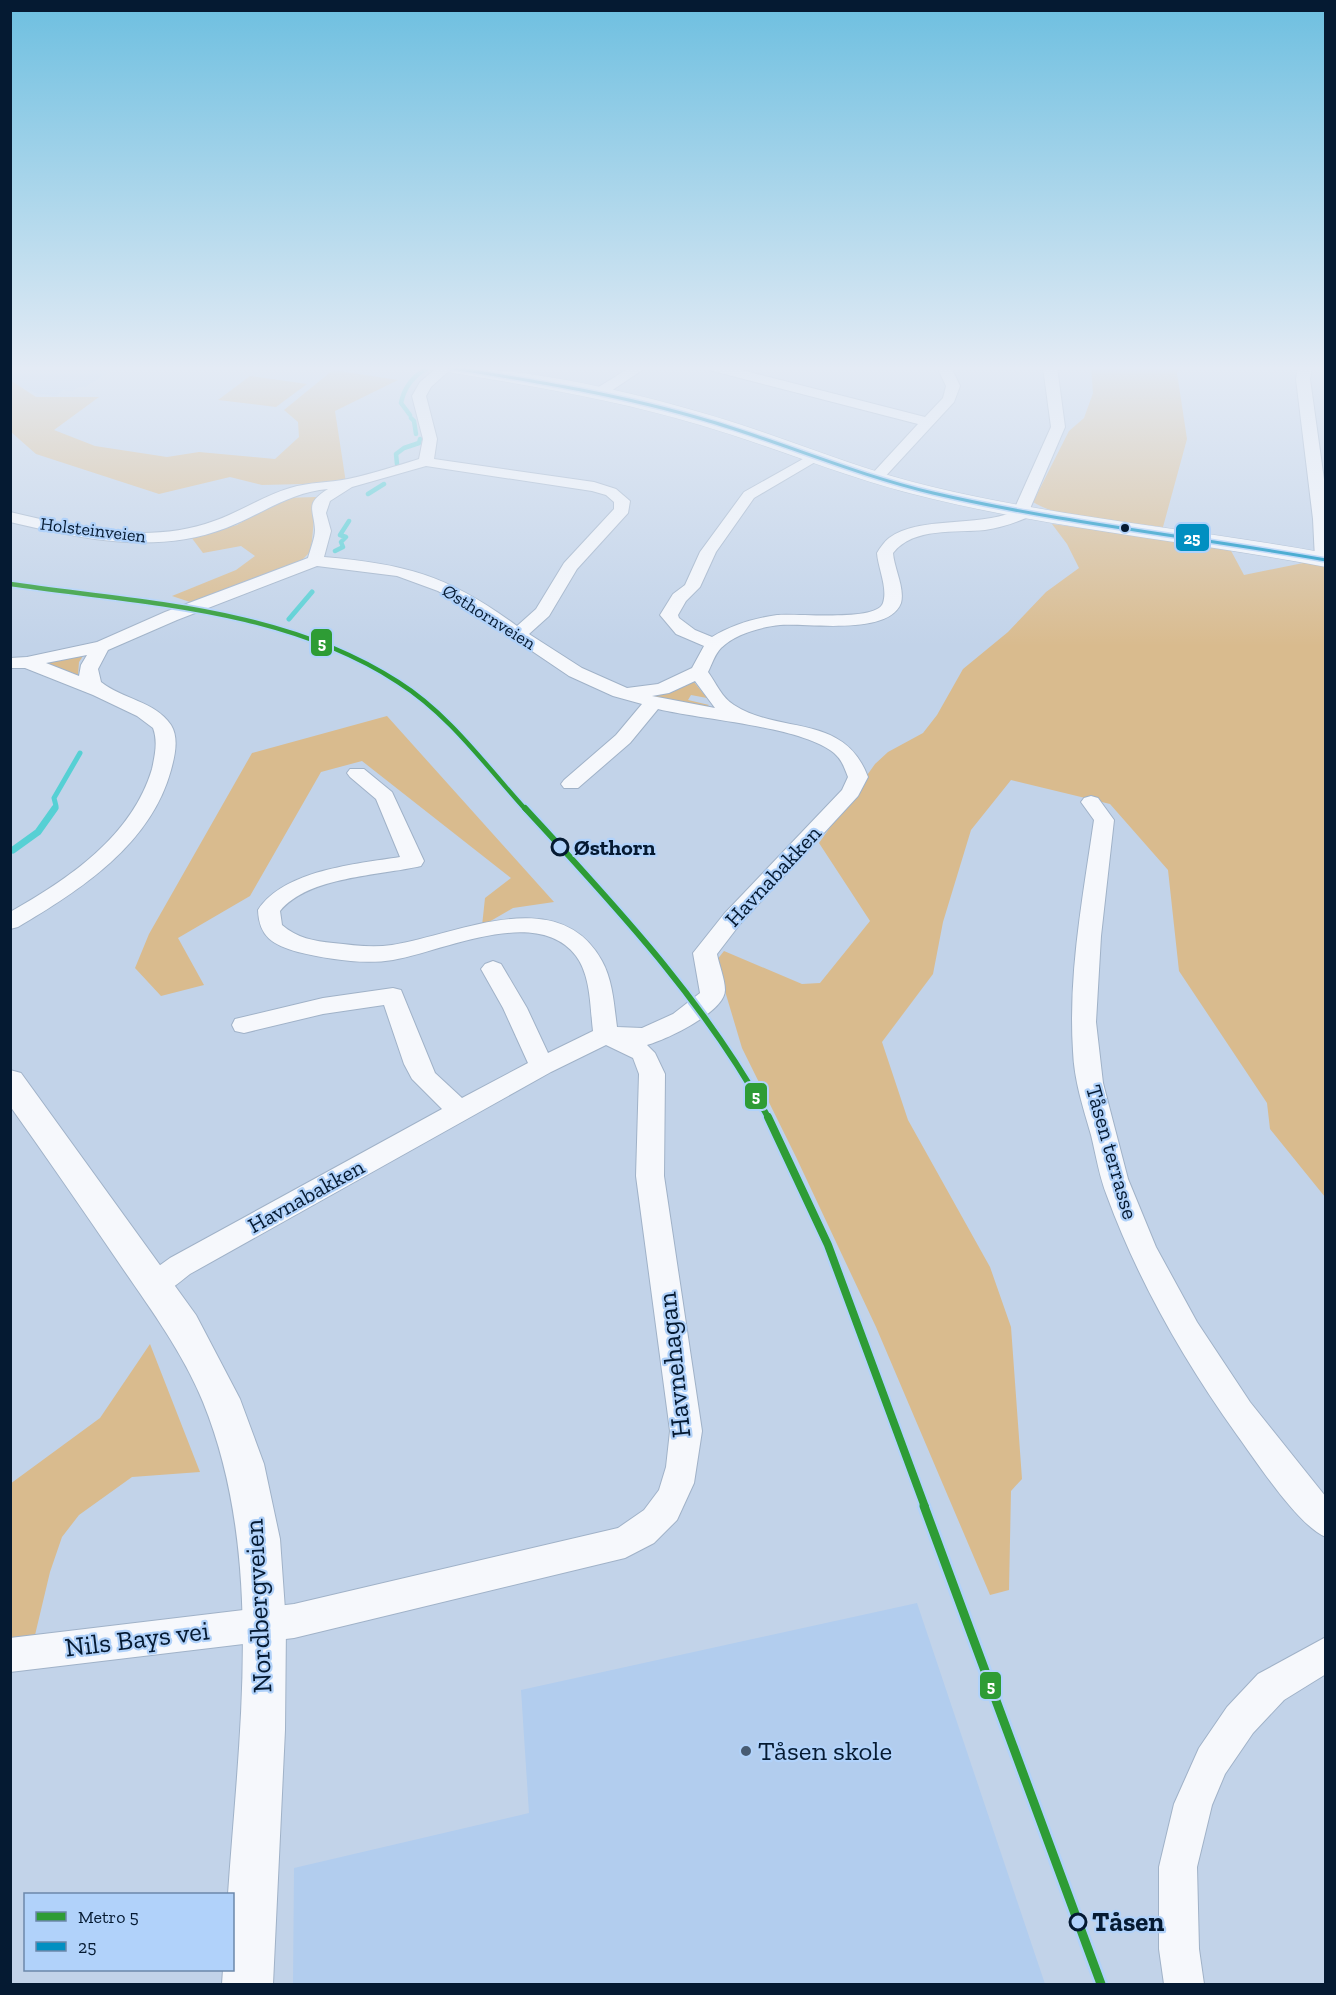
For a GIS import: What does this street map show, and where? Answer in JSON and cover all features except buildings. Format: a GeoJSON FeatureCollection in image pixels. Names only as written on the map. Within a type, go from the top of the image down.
{"type":"FeatureCollection","features":[{"type":"Feature","properties":{"kind":"main road"},"geometry":{"type":"LineString","coordinates":[[821,460],[876,478],[953,498],[1023,512],[1324,559]]}},
{"type":"Feature","properties":{"kind":"street"},"geometry":{"type":"LineString","coordinates":[[714,644],[688,634],[680,628],[669,615],[671,609],[679,598],[692,587],[708,552],[749,495],[811,460]]}},
{"type":"Feature","properties":{"kind":"street"},"geometry":{"type":"LineString","coordinates":[[876,478],[892,460]]}},
{"type":"Feature","properties":{"kind":"street"},"geometry":{"type":"LineString","coordinates":[[621,691],[662,689],[699,672],[714,644],[741,630],[779,620],[860,620],[881,615],[887,611],[892,602],[885,553],[892,543],[913,533],[1001,524],[1016,518],[1023,512],[1044,460]]}},
{"type":"Feature","properties":{"kind":"street"},"geometry":{"type":"LineString","coordinates":[[1319,460],[1324,559]]}},
{"type":"Feature","properties":{"kind":"street"},"geometry":{"type":"LineString","coordinates":[[19,662],[102,646],[171,616],[315,561],[323,531],[318,513],[323,499],[347,484],[426,462],[594,487],[611,492],[622,501],[622,510],[570,567],[543,612],[518,634]]}},
{"type":"Feature","properties":{"kind":"street","name":"Holsteinveien"},"geometry":{"type":"LineString","coordinates":[[10,517],[75,531],[134,537],[169,536],[218,525],[286,492],[322,484],[347,484]]}},
{"type":"Feature","properties":{"kind":"street","name":"Østhornveien"},"geometry":{"type":"LineString","coordinates":[[315,561],[371,567],[429,581],[469,602],[553,659],[584,677],[654,702],[706,713],[742,717]]}},
{"type":"Feature","properties":{"kind":"street"},"geometry":{"type":"LineString","coordinates":[[97,690],[89,678],[89,666],[102,646]]}},
{"type":"Feature","properties":{"kind":"street"},"geometry":{"type":"LineString","coordinates":[[10,922],[76,881],[116,845],[146,809],[162,771],[166,745],[162,726],[150,715],[97,690],[19,662]]}},
{"type":"Feature","properties":{"kind":"street","name":"Havnabakken"},"geometry":{"type":"LineString","coordinates":[[155,1284],[180,1266],[542,1066],[606,1035],[645,1037],[682,1020],[711,997],[712,991],[705,953],[732,919],[851,792],[858,777],[857,766],[852,756],[839,747],[823,739],[742,717],[719,703],[699,672]]}},
{"type":"Feature","properties":{"kind":"street"},"geometry":{"type":"LineString","coordinates":[[571,784],[623,739],[654,702]]}},
{"type":"Feature","properties":{"kind":"street"},"geometry":{"type":"LineString","coordinates":[[357,773],[385,796],[413,861],[338,876],[291,889],[278,897],[269,907],[270,925],[282,938],[312,948],[363,954],[392,952],[504,926],[538,925],[557,930],[580,946],[596,968],[606,1035]]}},
{"type":"Feature","properties":{"kind":"street","name":"Tåsen terrasse"},"geometry":{"type":"LineString","coordinates":[[1091,802],[1104,820],[1090,927],[1085,1053],[1098,1114],[1123,1204],[1164,1290],[1213,1373],[1268,1451],[1326,1522]]}},
{"type":"Feature","properties":{"kind":"street"},"geometry":{"type":"LineString","coordinates":[[493,969],[515,1008],[542,1066]]}},
{"type":"Feature","properties":{"kind":"street"},"geometry":{"type":"LineString","coordinates":[[244,1025],[323,1006],[393,996],[417,1064],[425,1079],[460,1112]]}},
{"type":"Feature","properties":{"kind":"street","name":"Havnehagan"},"geometry":{"type":"LineString","coordinates":[[264,1624],[294,1621],[625,1542],[649,1530],[670,1505],[682,1471],[686,1431],[650,1176],[652,1074],[643,1053],[606,1035]]}},
{"type":"Feature","properties":{"kind":"street","name":"Nordbergveien"},"geometry":{"type":"LineString","coordinates":[[10,1081],[155,1284],[203,1362],[221,1399],[244,1464],[259,1539],[264,1624],[262,1730],[248,1984]]}},
{"type":"Feature","properties":{"kind":"street","name":"Nils Bays vei"},"geometry":{"type":"LineString","coordinates":[[10,1655],[264,1624]]}},
{"type":"Feature","properties":{"kind":"street"},"geometry":{"type":"LineString","coordinates":[[1184,1984],[1179,1949],[1178,1867],[1193,1804],[1212,1761],[1240,1720],[1271,1687],[1326,1654]]}},
{"type":"Feature","properties":{"kind":"shaded area"},"geometry":{"type":"Polygon","coordinates":[[[55,460],[343,460],[346,483],[262,485],[230,477],[159,494],[55,460]]]}},
{"type":"Feature","properties":{"kind":"shaded area"},"geometry":{"type":"Polygon","coordinates":[[[1054,460],[1181,460],[1163,527],[1078,517],[1033,502],[1054,460]]]}},
{"type":"Feature","properties":{"kind":"shaded area"},"geometry":{"type":"Polygon","coordinates":[[[316,497],[311,551],[298,564],[193,603],[172,596],[236,570],[255,556],[241,546],[203,553],[191,537],[237,525],[283,498],[316,497]]]}},
{"type":"Feature","properties":{"kind":"shaded area"},"geometry":{"type":"Polygon","coordinates":[[[1052,524],[1229,547],[1244,575],[1308,562],[1325,567],[1325,1197],[1270,1129],[1267,1103],[1179,971],[1168,870],[1110,804],[1011,780],[971,830],[943,922],[933,974],[882,1042],[908,1120],[990,1267],[1011,1327],[1022,1479],[1011,1491],[1009,1590],[990,1595],[876,1327],[742,1048],[716,961],[724,951],[802,984],[820,983],[870,921],[819,843],[875,764],[888,752],[923,733],[937,715],[963,669],[1008,632],[1046,592],[1079,568],[1067,544],[1052,524]]]}},
{"type":"Feature","properties":{"kind":"shaded area"},"geometry":{"type":"Polygon","coordinates":[[[85,653],[79,662],[78,675],[75,676],[47,664],[51,660],[85,653]]]}},
{"type":"Feature","properties":{"kind":"shaded area"},"geometry":{"type":"Polygon","coordinates":[[[694,682],[707,698],[691,695],[688,700],[709,705],[705,708],[652,696],[694,682]]]}},
{"type":"Feature","properties":{"kind":"shaded area"},"geometry":{"type":"Polygon","coordinates":[[[387,716],[554,902],[513,908],[482,926],[485,898],[511,878],[362,761],[321,772],[250,896],[178,938],[204,985],[161,996],[135,968],[149,934],[252,753],[387,716]]]}},
{"type":"Feature","properties":{"kind":"shaded area"},"geometry":{"type":"Polygon","coordinates":[[[150,1344],[200,1472],[132,1477],[79,1515],[62,1537],[50,1572],[35,1635],[11,1639],[10,1484],[100,1418],[150,1344]]]}},
{"type":"Feature","properties":{"kind":"shaded area","name":"Tåsen skole"},"geometry":{"type":"Polygon","coordinates":[[[917,1603],[1045,1984],[293,1984],[294,1868],[529,1813],[521,1690],[917,1603]]]}},
{"type":"Feature","properties":{"kind":"waterway"},"geometry":{"type":"LineString","coordinates":[[368,494],[384,484]]}},
{"type":"Feature","properties":{"kind":"waterway"},"geometry":{"type":"LineString","coordinates":[[335,551],[343,547],[341,542],[346,537],[340,535],[349,521]]}},
{"type":"Feature","properties":{"kind":"waterway"},"geometry":{"type":"LineString","coordinates":[[289,619],[312,592]]}},
{"type":"Feature","properties":{"kind":"waterway"},"geometry":{"type":"LineString","coordinates":[[55,808],[54,798],[80,753]]}},
{"type":"Feature","properties":{"kind":"waterway"},"geometry":{"type":"LineString","coordinates":[[13,850],[38,832],[55,808]]}},
{"type":"Feature","properties":{"kind":"metro line","name":"5"},"geometry":{"type":"LineString","coordinates":[[10,584],[212,613],[263,624],[312,639],[358,658],[399,682],[445,721],[646,942],[694,1004],[739,1068],[764,1111],[808,1199],[828,1245],[1101,1984]]}},
{"type":"Feature","properties":{"kind":"transit line","name":"25"},"geometry":{"type":"LineString","coordinates":[[825,460],[904,486],[1030,513],[1326,560]]}},
{"type":"Feature","properties":{"kind":"place","name":"Østhorn"},"geometry":{"type":"Point","coordinates":[560,847]}},
{"type":"Feature","properties":{"kind":"place","name":"Tåsen skole"},"geometry":{"type":"Point","coordinates":[746,1751]}},
{"type":"Feature","properties":{"kind":"place","name":"Tåsen"},"geometry":{"type":"Point","coordinates":[1078,1922]}}]}
